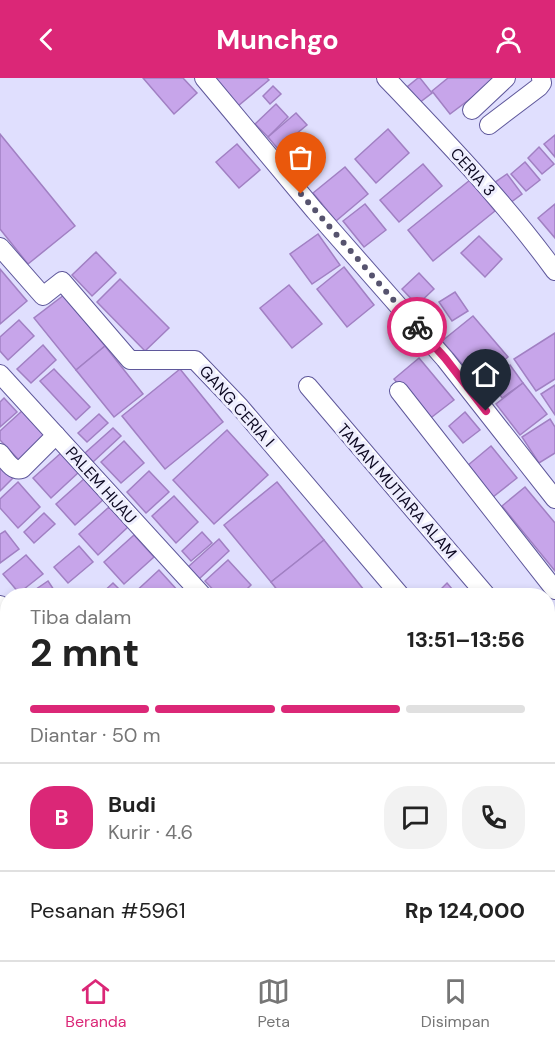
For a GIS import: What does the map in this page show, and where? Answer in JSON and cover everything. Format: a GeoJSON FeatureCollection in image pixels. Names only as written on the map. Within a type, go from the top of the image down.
{"type":"FeatureCollection","features":[{"type":"Feature","properties":{"kind":"street"},"geometry":{"type":"LineString","coordinates":[[204,78],[315,211],[445,358],[555,499]]}},
{"type":"Feature","properties":{"kind":"street","name":"CERIA 3"},"geometry":{"type":"LineString","coordinates":[[386,78],[480,177],[555,271]]}},
{"type":"Feature","properties":{"kind":"street"},"geometry":{"type":"LineString","coordinates":[[472,110],[506,78]]}},
{"type":"Feature","properties":{"kind":"street"},"geometry":{"type":"LineString","coordinates":[[489,125],[539,87],[542,83],[541,78]]}},
{"type":"Feature","properties":{"kind":"street","name":"GANG CERIA I"},"geometry":{"type":"LineString","coordinates":[[0,247],[43,296],[62,281],[130,360],[195,360],[240,407],[394,588]]}},
{"type":"Feature","properties":{"kind":"street","name":"PALEM HIJAU"},"geometry":{"type":"LineString","coordinates":[[0,374],[196,588]]}},
{"type":"Feature","properties":{"kind":"street","name":"TAMAN MUTIARA ALAM"},"geometry":{"type":"LineString","coordinates":[[308,386],[480,588]]}},
{"type":"Feature","properties":{"kind":"street"},"geometry":{"type":"LineString","coordinates":[[399,391],[553,588]]}},
{"type":"Feature","properties":{"kind":"street"},"geometry":{"type":"LineString","coordinates":[[0,453],[13,468],[22,469],[56,435]]}},
{"type":"Feature","properties":{"kind":"building"},"geometry":{"type":"Polygon","coordinates":[[[143,78],[183,78],[197,93],[174,114],[143,78]]]}},
{"type":"Feature","properties":{"kind":"building"},"geometry":{"type":"Polygon","coordinates":[[[214,78],[267,78],[269,80],[238,106],[214,78]]]}},
{"type":"Feature","properties":{"kind":"building"},"geometry":{"type":"Polygon","coordinates":[[[418,78],[432,93],[419,103],[407,87],[418,78]]]}},
{"type":"Feature","properties":{"kind":"building"},"geometry":{"type":"Polygon","coordinates":[[[448,78],[498,78],[450,114],[432,91],[448,78]]]}},
{"type":"Feature","properties":{"kind":"building"},"geometry":{"type":"Polygon","coordinates":[[[273,86],[281,94],[270,104],[263,96],[273,86]]]}},
{"type":"Feature","properties":{"kind":"building"},"geometry":{"type":"Polygon","coordinates":[[[276,104],[288,117],[268,137],[255,124],[276,104]]]}},
{"type":"Feature","properties":{"kind":"building"},"geometry":{"type":"Polygon","coordinates":[[[296,113],[307,125],[278,149],[268,137],[296,113]]]}},
{"type":"Feature","properties":{"kind":"building"},"geometry":{"type":"Polygon","coordinates":[[[388,129],[409,153],[376,183],[355,159],[388,129]]]}},
{"type":"Feature","properties":{"kind":"building"},"geometry":{"type":"Polygon","coordinates":[[[0,134],[75,226],[28,264],[0,229],[0,134]]]}},
{"type":"Feature","properties":{"kind":"building"},"geometry":{"type":"Polygon","coordinates":[[[555,135],[555,157],[544,144],[555,135]]]}},
{"type":"Feature","properties":{"kind":"building"},"geometry":{"type":"Polygon","coordinates":[[[237,144],[260,170],[239,188],[216,162],[237,144]]]}},
{"type":"Feature","properties":{"kind":"building"},"geometry":{"type":"Polygon","coordinates":[[[539,147],[554,164],[542,174],[528,158],[539,147]]]}},
{"type":"Feature","properties":{"kind":"building"},"geometry":{"type":"Polygon","coordinates":[[[525,162],[540,180],[526,191],[511,174],[525,162]]]}},
{"type":"Feature","properties":{"kind":"building"},"geometry":{"type":"Polygon","coordinates":[[[423,164],[442,186],[399,222],[380,200],[423,164]]]}},
{"type":"Feature","properties":{"kind":"building"},"geometry":{"type":"Polygon","coordinates":[[[345,167],[368,194],[336,221],[313,193],[345,167]]]}},
{"type":"Feature","properties":{"kind":"building"},"geometry":{"type":"Polygon","coordinates":[[[507,174],[522,194],[510,203],[494,183],[507,174]]]}},
{"type":"Feature","properties":{"kind":"building"},"geometry":{"type":"Polygon","coordinates":[[[470,180],[495,211],[433,261],[408,230],[470,180]]]}},
{"type":"Feature","properties":{"kind":"building"},"geometry":{"type":"Polygon","coordinates":[[[365,204],[386,230],[364,247],[343,221],[365,204]]]}},
{"type":"Feature","properties":{"kind":"building"},"geometry":{"type":"Polygon","coordinates":[[[555,204],[555,238],[538,218],[555,204]]]}},
{"type":"Feature","properties":{"kind":"building"},"geometry":{"type":"Polygon","coordinates":[[[318,234],[340,265],[312,284],[290,254],[318,234]]]}},
{"type":"Feature","properties":{"kind":"building"},"geometry":{"type":"Polygon","coordinates":[[[479,236],[502,259],[485,277],[461,253],[479,236]]]}},
{"type":"Feature","properties":{"kind":"building"},"geometry":{"type":"Polygon","coordinates":[[[96,252],[116,273],[92,296],[72,275],[96,252]]]}},
{"type":"Feature","properties":{"kind":"building"},"geometry":{"type":"Polygon","coordinates":[[[344,267],[374,305],[347,327],[317,289],[344,267]]]}},
{"type":"Feature","properties":{"kind":"building"},"geometry":{"type":"Polygon","coordinates":[[[0,269],[27,301],[0,324],[0,269]]]}},
{"type":"Feature","properties":{"kind":"building"},"geometry":{"type":"Polygon","coordinates":[[[419,273],[434,289],[417,305],[402,289],[419,273]]]}},
{"type":"Feature","properties":{"kind":"building"},"geometry":{"type":"Polygon","coordinates":[[[120,279],[169,328],[145,351],[97,302],[120,279]]]}},
{"type":"Feature","properties":{"kind":"building"},"geometry":{"type":"Polygon","coordinates":[[[289,285],[322,324],[292,348],[260,308],[289,285]]]}},
{"type":"Feature","properties":{"kind":"building"},"geometry":{"type":"Polygon","coordinates":[[[455,292],[468,311],[452,321],[439,302],[455,292]]]}},
{"type":"Feature","properties":{"kind":"building"},"geometry":{"type":"Polygon","coordinates":[[[64,295],[105,346],[76,370],[34,318],[64,295]]]}},
{"type":"Feature","properties":{"kind":"building"},"geometry":{"type":"Polygon","coordinates":[[[473,316],[508,357],[478,382],[442,341],[473,316]]]}},
{"type":"Feature","properties":{"kind":"building"},"geometry":{"type":"Polygon","coordinates":[[[19,320],[34,336],[8,360],[0,351],[0,337],[19,320]]]}},
{"type":"Feature","properties":{"kind":"building"},"geometry":{"type":"Polygon","coordinates":[[[555,333],[555,379],[536,391],[514,359],[555,333]]]}},
{"type":"Feature","properties":{"kind":"building"},"geometry":{"type":"Polygon","coordinates":[[[43,345],[56,360],[31,383],[17,369],[43,345]]]}},
{"type":"Feature","properties":{"kind":"building"},"geometry":{"type":"Polygon","coordinates":[[[105,346],[143,394],[114,417],[76,370],[105,346]]]}},
{"type":"Feature","properties":{"kind":"building"},"geometry":{"type":"Polygon","coordinates":[[[419,358],[454,400],[428,420],[394,379],[419,358]]]}},
{"type":"Feature","properties":{"kind":"building"},"geometry":{"type":"Polygon","coordinates":[[[510,365],[523,383],[502,398],[489,379],[510,365]]]}},
{"type":"Feature","properties":{"kind":"building"},"geometry":{"type":"Polygon","coordinates":[[[54,369],[90,407],[76,420],[40,381],[54,369]]]}},
{"type":"Feature","properties":{"kind":"building"},"geometry":{"type":"Polygon","coordinates":[[[180,369],[223,422],[165,469],[122,416],[180,369]]]}},
{"type":"Feature","properties":{"kind":"building"},"geometry":{"type":"Polygon","coordinates":[[[523,383],[547,414],[520,435],[496,404],[523,383]]]}},
{"type":"Feature","properties":{"kind":"building"},"geometry":{"type":"Polygon","coordinates":[[[555,385],[555,415],[541,394],[555,385]]]}},
{"type":"Feature","properties":{"kind":"building"},"geometry":{"type":"Polygon","coordinates":[[[4,398],[17,412],[0,427],[0,402],[4,398]]]}},
{"type":"Feature","properties":{"kind":"building"},"geometry":{"type":"Polygon","coordinates":[[[23,410],[46,435],[19,460],[0,440],[0,431],[23,410]]]}},
{"type":"Feature","properties":{"kind":"building"},"geometry":{"type":"Polygon","coordinates":[[[465,412],[480,430],[463,443],[449,426],[465,412]]]}},
{"type":"Feature","properties":{"kind":"building"},"geometry":{"type":"Polygon","coordinates":[[[99,414],[108,423],[87,442],[78,433],[99,414]]]}},
{"type":"Feature","properties":{"kind":"building"},"geometry":{"type":"Polygon","coordinates":[[[550,419],[555,427],[555,453],[539,463],[522,437],[550,419]]]}},
{"type":"Feature","properties":{"kind":"building"},"geometry":{"type":"Polygon","coordinates":[[[113,428],[121,436],[93,462],[85,453],[113,428]]]}},
{"type":"Feature","properties":{"kind":"building"},"geometry":{"type":"Polygon","coordinates":[[[227,430],[268,475],[214,524],[173,480],[227,430]]]}},
{"type":"Feature","properties":{"kind":"building"},"geometry":{"type":"Polygon","coordinates":[[[124,441],[144,463],[121,483],[101,462],[124,441]]]}},
{"type":"Feature","properties":{"kind":"building"},"geometry":{"type":"Polygon","coordinates":[[[491,446],[517,478],[493,497],[467,466],[491,446]]]}},
{"type":"Feature","properties":{"kind":"building"},"geometry":{"type":"Polygon","coordinates":[[[61,453],[79,472],[51,498],[33,478],[61,453]]]}},
{"type":"Feature","properties":{"kind":"building"},"geometry":{"type":"Polygon","coordinates":[[[0,460],[15,476],[0,491],[0,460]]]}},
{"type":"Feature","properties":{"kind":"building"},"geometry":{"type":"Polygon","coordinates":[[[149,471],[169,492],[146,513],[127,492],[149,471]]]}},
{"type":"Feature","properties":{"kind":"building"},"geometry":{"type":"Polygon","coordinates":[[[85,478],[104,499],[75,525],[56,504],[85,478]]]}},
{"type":"Feature","properties":{"kind":"building"},"geometry":{"type":"Polygon","coordinates":[[[18,482],[40,507],[18,528],[0,508],[0,499],[18,482]]]}},
{"type":"Feature","properties":{"kind":"building"},"geometry":{"type":"Polygon","coordinates":[[[277,482],[324,540],[271,582],[224,525],[277,482]]]}},
{"type":"Feature","properties":{"kind":"building"},"geometry":{"type":"Polygon","coordinates":[[[525,487],[555,523],[555,571],[502,506],[525,487]]]}},
{"type":"Feature","properties":{"kind":"building"},"geometry":{"type":"Polygon","coordinates":[[[174,496],[198,522],[176,543],[152,516],[174,496]]]}},
{"type":"Feature","properties":{"kind":"building"},"geometry":{"type":"Polygon","coordinates":[[[109,507],[128,527],[98,555],[79,534],[109,507]]]}},
{"type":"Feature","properties":{"kind":"building"},"geometry":{"type":"Polygon","coordinates":[[[44,513],[55,524],[34,543],[24,532],[44,513]]]}},
{"type":"Feature","properties":{"kind":"building"},"geometry":{"type":"Polygon","coordinates":[[[5,531],[19,549],[0,563],[0,534],[5,531]]]}},
{"type":"Feature","properties":{"kind":"building"},"geometry":{"type":"Polygon","coordinates":[[[202,532],[212,543],[191,561],[182,551],[202,532]]]}},
{"type":"Feature","properties":{"kind":"building"},"geometry":{"type":"Polygon","coordinates":[[[134,535],[154,557],[124,584],[104,562],[134,535]]]}},
{"type":"Feature","properties":{"kind":"building"},"geometry":{"type":"Polygon","coordinates":[[[219,539],[229,551],[199,579],[188,567],[219,539]]]}},
{"type":"Feature","properties":{"kind":"building"},"geometry":{"type":"Polygon","coordinates":[[[324,540],[362,588],[276,588],[271,582],[324,540]]]}},
{"type":"Feature","properties":{"kind":"building"},"geometry":{"type":"Polygon","coordinates":[[[79,546],[93,562],[68,583],[54,567],[79,546]]]}},
{"type":"Feature","properties":{"kind":"building"},"geometry":{"type":"Polygon","coordinates":[[[26,555],[43,574],[25,588],[15,588],[3,574],[26,555]]]}},
{"type":"Feature","properties":{"kind":"building"},"geometry":{"type":"Polygon","coordinates":[[[228,560],[251,585],[248,588],[212,588],[205,581],[228,560]]]}},
{"type":"Feature","properties":{"kind":"building"},"geometry":{"type":"Polygon","coordinates":[[[159,570],[175,588],[140,588],[159,570]]]}},
{"type":"Feature","properties":{"kind":"building"},"geometry":{"type":"Polygon","coordinates":[[[48,581],[53,588],[38,588],[48,581]]]}},
{"type":"Feature","properties":{"kind":"building"},"geometry":{"type":"Polygon","coordinates":[[[113,583],[118,588],[108,588],[113,583]]]}},
{"type":"Feature","properties":{"kind":"building"},"geometry":{"type":"Polygon","coordinates":[[[447,583],[451,588],[442,588],[447,583]]]}},
{"type":"Feature","properties":{"kind":"way so far"},"geometry":{"type":"LineString","coordinates":[[301,194],[417,327]]}},
{"type":"Feature","properties":{"kind":"route"},"geometry":{"type":"LineString","coordinates":[[417,327],[445,358],[486,411]]}}]}
